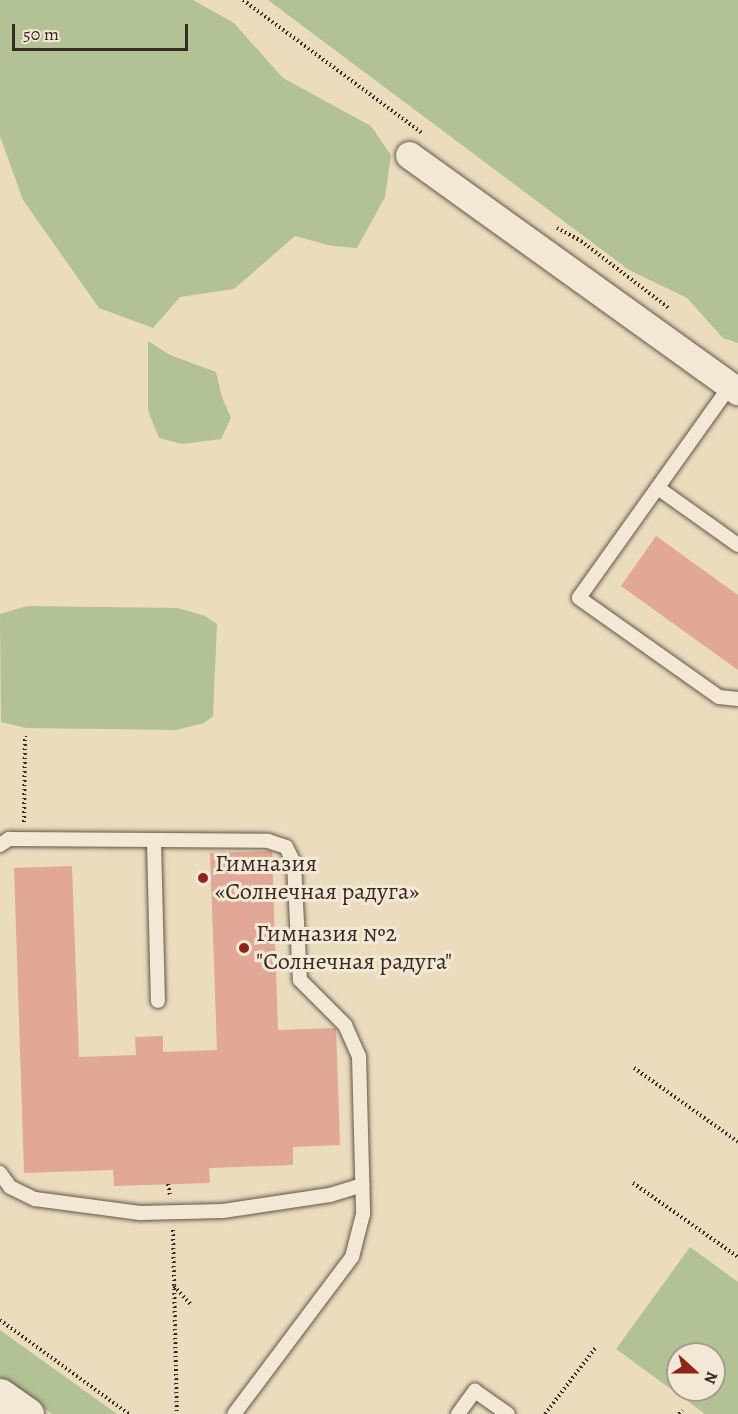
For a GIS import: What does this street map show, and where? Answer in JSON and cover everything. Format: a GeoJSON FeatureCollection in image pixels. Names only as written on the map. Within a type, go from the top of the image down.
{"type":"FeatureCollection","features":[{"type":"Feature","properties":{"kind":"street"},"geometry":{"type":"LineString","coordinates":[[409,155],[734,388]]}},
{"type":"Feature","properties":{"kind":"street"},"geometry":{"type":"LineString","coordinates":[[0,1395],[27,1414]]}},
{"type":"Feature","properties":{"kind":"lane"},"geometry":{"type":"LineString","coordinates":[[734,388],[579,598],[715,694],[728,700],[738,699]]}},
{"type":"Feature","properties":{"kind":"lane"},"geometry":{"type":"LineString","coordinates":[[658,488],[738,545]]}},
{"type":"Feature","properties":{"kind":"lane"},"geometry":{"type":"LineString","coordinates":[[0,846],[9,839],[268,841],[286,847],[294,863],[300,980],[345,1026],[359,1056],[363,1214],[352,1257],[234,1414]]}},
{"type":"Feature","properties":{"kind":"lane"},"geometry":{"type":"LineString","coordinates":[[154,841],[158,1001]]}},
{"type":"Feature","properties":{"kind":"lane"},"geometry":{"type":"LineString","coordinates":[[0,1173],[10,1188],[34,1199],[140,1213],[223,1211],[330,1195],[362,1185]]}},
{"type":"Feature","properties":{"kind":"lane"},"geometry":{"type":"LineString","coordinates":[[458,1414],[475,1391],[508,1414]]}},
{"type":"Feature","properties":{"kind":"path"},"geometry":{"type":"LineString","coordinates":[[24,839],[26,736]]}},
{"type":"Feature","properties":{"kind":"path"},"geometry":{"type":"LineString","coordinates":[[634,1068],[738,1142]]}},
{"type":"Feature","properties":{"kind":"path"},"geometry":{"type":"LineString","coordinates":[[633,1183],[738,1257]]}},
{"type":"Feature","properties":{"kind":"path"},"geometry":{"type":"LineString","coordinates":[[168,1184],[172,1212],[177,1414]]}},
{"type":"Feature","properties":{"kind":"path"},"geometry":{"type":"LineString","coordinates":[[174,1285],[192,1306]]}},
{"type":"Feature","properties":{"kind":"path"},"geometry":{"type":"LineString","coordinates":[[0,1320],[129,1414]]}},
{"type":"Feature","properties":{"kind":"path"},"geometry":{"type":"LineString","coordinates":[[545,1414],[596,1347]]}},
{"type":"Feature","properties":{"kind":"green space"},"geometry":{"type":"Polygon","coordinates":[[[0,0],[193,0],[234,23],[283,78],[371,126],[391,155],[385,197],[357,248],[332,246],[295,236],[234,289],[180,297],[153,328],[99,308],[23,200],[0,136],[0,0]]]}},
{"type":"Feature","properties":{"kind":"green space"},"geometry":{"type":"Polygon","coordinates":[[[268,0],[738,0],[738,343],[723,338],[687,298],[629,270],[268,0]]]}},
{"type":"Feature","properties":{"kind":"green space"},"geometry":{"type":"Polygon","coordinates":[[[148,341],[170,355],[216,372],[222,397],[231,418],[221,439],[182,444],[159,438],[148,411],[148,341]]]}},
{"type":"Feature","properties":{"kind":"green space"},"geometry":{"type":"Polygon","coordinates":[[[27,606],[178,608],[205,616],[217,624],[213,716],[204,723],[176,730],[26,728],[1,722],[0,614],[27,606]]]}},
{"type":"Feature","properties":{"kind":"green space"},"geometry":{"type":"Polygon","coordinates":[[[690,1247],[738,1282],[738,1414],[705,1414],[689,1402],[726,1402],[726,1342],[666,1342],[666,1386],[616,1349],[690,1247]]]}},
{"type":"Feature","properties":{"kind":"green space"},"geometry":{"type":"Polygon","coordinates":[[[0,1330],[117,1414],[52,1414],[0,1377],[0,1330]]]}},
{"type":"Feature","properties":{"kind":"building"},"geometry":{"type":"Polygon","coordinates":[[[656,536],[738,595],[738,670],[621,586],[656,536]]]}},
{"type":"Feature","properties":{"kind":"building","name":"Гимназия №2 \"Солнечная радуга\""},"geometry":{"type":"Polygon","coordinates":[[[272,851],[278,1030],[336,1028],[340,1145],[293,1147],[293,1165],[209,1168],[210,1183],[114,1186],[113,1170],[24,1173],[14,868],[72,866],[79,1057],[136,1055],[135,1037],[163,1036],[163,1052],[217,1050],[210,853],[272,851]]]}},
{"type":"Feature","properties":{"kind":"place","name":"Гимназия «Солнечная радуга»"},"geometry":{"type":"Point","coordinates":[203,878]}},
{"type":"Feature","properties":{"kind":"place","name":"Гимназия №2 \"Солнечная радуга\""},"geometry":{"type":"Point","coordinates":[244,948]}}]}
